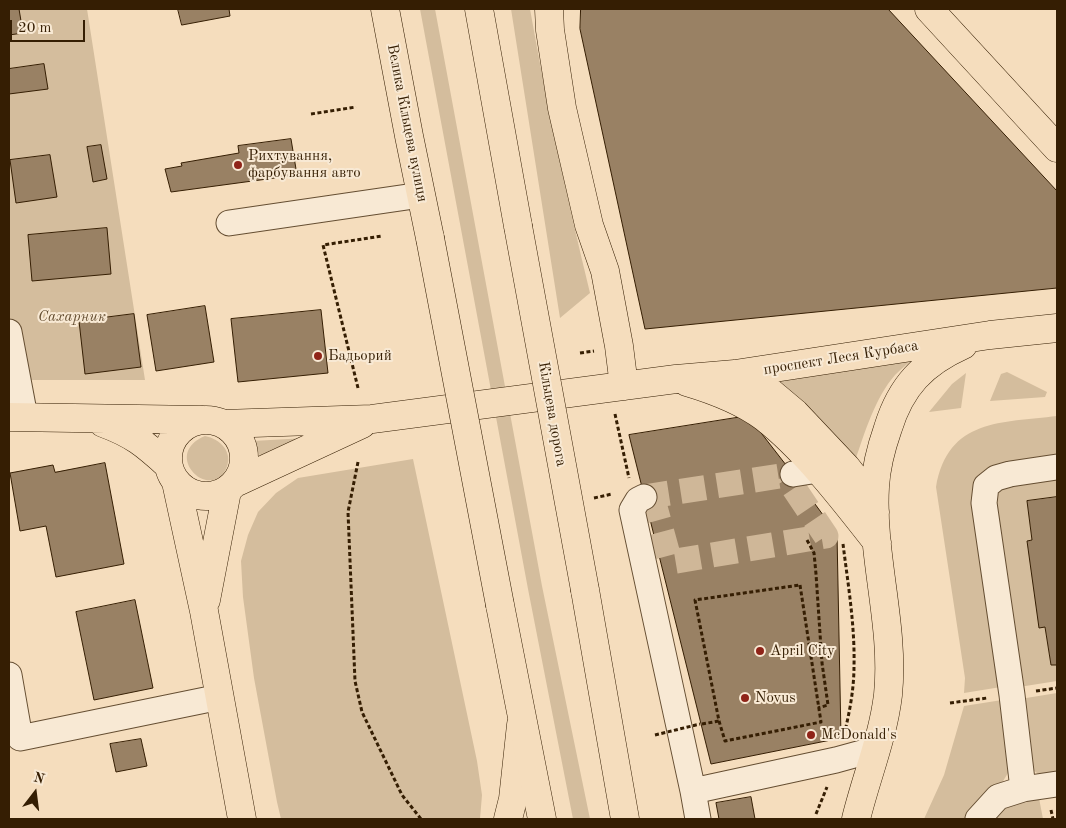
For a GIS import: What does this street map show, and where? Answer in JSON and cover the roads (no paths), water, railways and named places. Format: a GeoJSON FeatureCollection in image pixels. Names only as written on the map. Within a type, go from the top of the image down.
{"type":"FeatureCollection","features":[{"type":"Feature","properties":{"kind":"main road","name":"Велика Кільцева вулиця"},"geometry":{"type":"LineString","coordinates":[[385,9],[522,716]]}},
{"type":"Feature","properties":{"kind":"main road","name":"Кільцева дорога"},"geometry":{"type":"LineString","coordinates":[[479,9],[625,817]]}},
{"type":"Feature","properties":{"kind":"main road"},"geometry":{"type":"LineString","coordinates":[[549,9],[550,30],[562,108],[589,226],[605,271],[619,346],[624,386]]}},
{"type":"Feature","properties":{"kind":"main road"},"geometry":{"type":"LineString","coordinates":[[929,9],[1057,148]]}},
{"type":"Feature","properties":{"kind":"main road","name":"проспект Леся Курбаса"},"geometry":{"type":"LineString","coordinates":[[372,419],[676,379],[735,374],[1000,334],[1057,328]]}},
{"type":"Feature","properties":{"kind":"main road"},"geometry":{"type":"LineString","coordinates":[[856,819],[874,757],[888,694],[888,655],[884,597],[875,512],[875,487],[879,454],[893,413],[911,380],[930,364],[950,351],[1000,334]]}},
{"type":"Feature","properties":{"kind":"main road"},"geometry":{"type":"LineString","coordinates":[[735,374],[770,392],[795,413],[846,467],[864,490],[875,512]]}},
{"type":"Feature","properties":{"kind":"main road"},"geometry":{"type":"LineString","coordinates":[[676,379],[709,388],[763,417],[806,472],[840,494],[877,542]]}},
{"type":"Feature","properties":{"kind":"main road"},"geometry":{"type":"LineString","coordinates":[[17,417],[213,422],[232,430],[240,439],[244,449],[245,461],[242,472],[232,487],[204,612]]}},
{"type":"Feature","properties":{"kind":"main road"},"geometry":{"type":"LineString","coordinates":[[93,419],[123,431],[141,441],[172,473],[184,490],[194,495],[205,496],[216,496],[372,419]]}},
{"type":"Feature","properties":{"kind":"main road"},"geometry":{"type":"LineString","coordinates":[[242,819],[204,612],[168,452],[172,440],[180,430],[191,423],[372,419]]}},
{"type":"Feature","properties":{"kind":"main road"},"geometry":{"type":"LineString","coordinates":[[508,819],[513,799],[522,716]]}},
{"type":"Feature","properties":{"kind":"main road"},"geometry":{"type":"LineString","coordinates":[[522,716],[542,819]]}},
{"type":"Feature","properties":{"kind":"main road"},"geometry":{"type":"LineString","coordinates":[[850,819],[874,757]]}},
{"type":"Feature","properties":{"kind":"street"},"geometry":{"type":"LineString","coordinates":[[229,223],[421,196]]}},
{"type":"Feature","properties":{"kind":"street"},"geometry":{"type":"LineString","coordinates":[[9,332],[17,417]]}},
{"type":"Feature","properties":{"kind":"street"},"geometry":{"type":"LineString","coordinates":[[1000,334],[1057,340]]}},
{"type":"Feature","properties":{"kind":"street"},"geometry":{"type":"LineString","coordinates":[[1023,790],[1012,695],[984,503],[986,486],[996,478],[1057,467]]}},
{"type":"Feature","properties":{"kind":"street"},"geometry":{"type":"LineString","coordinates":[[636,489],[638,500],[632,510],[698,819]]}},
{"type":"Feature","properties":{"kind":"street"},"geometry":{"type":"LineString","coordinates":[[9,675],[20,738],[220,698]]}},
{"type":"Feature","properties":{"kind":"street"},"geometry":{"type":"LineString","coordinates":[[693,791],[836,760],[874,757]]}},
{"type":"Feature","properties":{"kind":"street"},"geometry":{"type":"LineString","coordinates":[[978,819],[998,797],[1057,784]]}},
{"type":"Feature","properties":{"kind":"tunnel"},"geometry":{"type":"LineString","coordinates":[[644,497],[793,474]]}},
{"type":"Feature","properties":{"kind":"tunnel"},"geometry":{"type":"LineString","coordinates":[[652,496],[670,562],[826,536],[785,475]]}},
{"type":"Feature","properties":{"kind":"place","name":"Рихтування, фарбування авто"},"geometry":{"type":"Point","coordinates":[238,165]}},
{"type":"Feature","properties":{"kind":"place","name":"Бадьорий"},"geometry":{"type":"Point","coordinates":[318,356]}},
{"type":"Feature","properties":{"kind":"place","name":"April City"},"geometry":{"type":"Point","coordinates":[760,651]}},
{"type":"Feature","properties":{"kind":"place","name":"Novus"},"geometry":{"type":"Point","coordinates":[745,698]}},
{"type":"Feature","properties":{"kind":"place","name":"McDonald's"},"geometry":{"type":"Point","coordinates":[811,735]}},
{"type":"Feature","properties":{"kind":"park label","name":"Сахарник"},"geometry":{"type":"Point","coordinates":[72,317]}}]}
